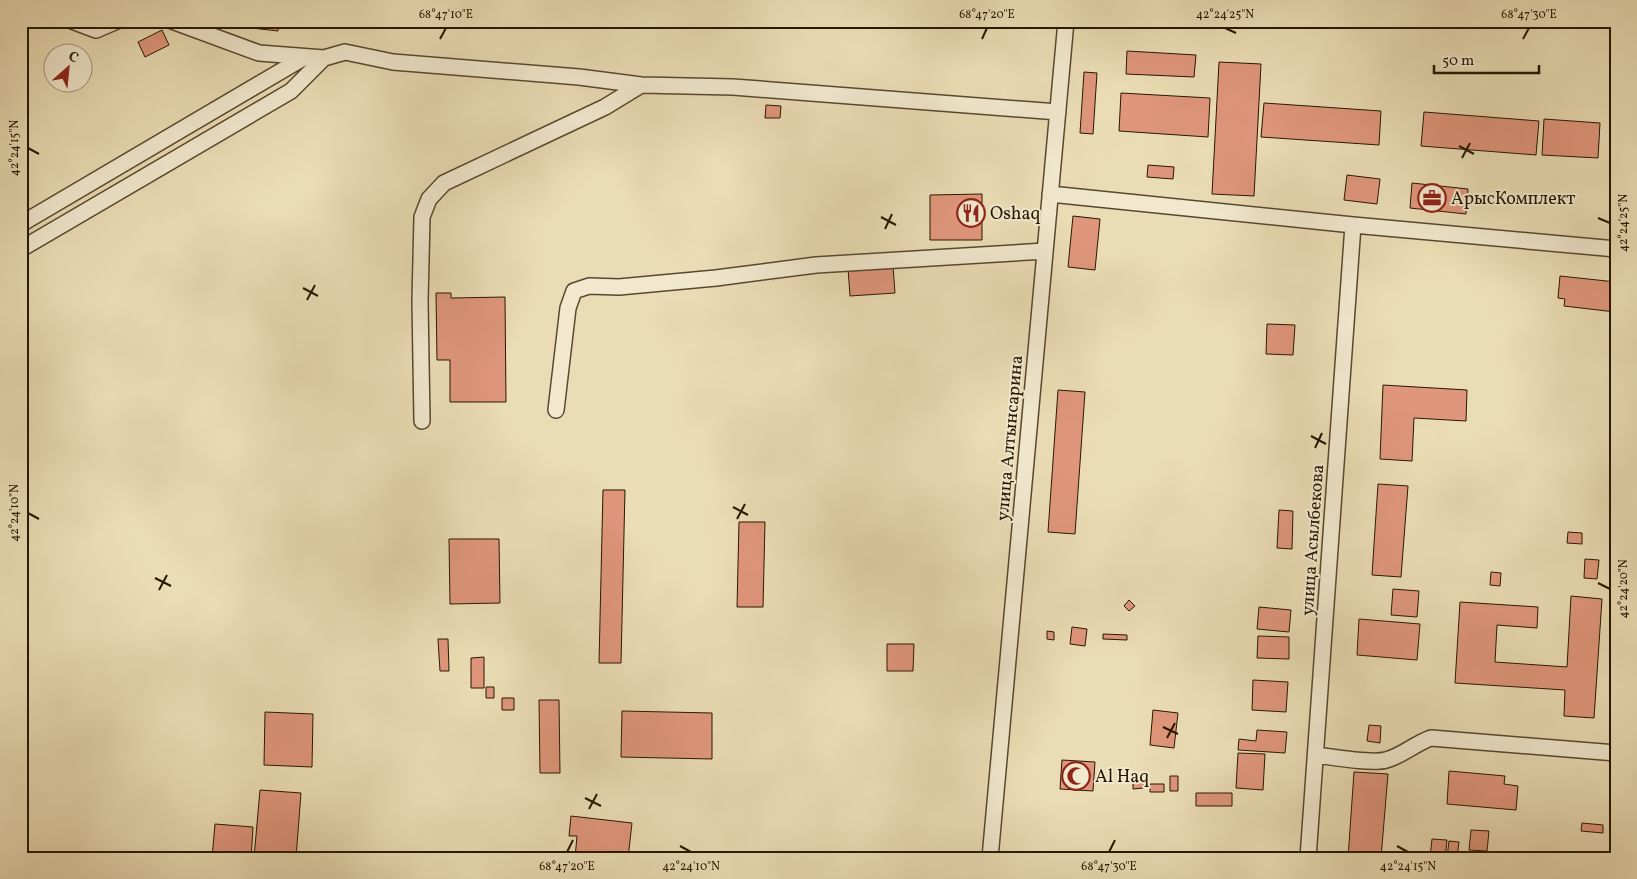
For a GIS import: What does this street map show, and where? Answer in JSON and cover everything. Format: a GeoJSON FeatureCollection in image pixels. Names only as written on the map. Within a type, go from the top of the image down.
{"type":"FeatureCollection","features":[{"type":"Feature","properties":{"kind":"street"},"geometry":{"type":"LineString","coordinates":[[72,21],[96,30],[117,21]]}},
{"type":"Feature","properties":{"kind":"street"},"geometry":{"type":"LineString","coordinates":[[172,21],[259,53],[324,58],[345,52],[393,62],[579,77],[641,86],[733,87],[1058,112]]}},
{"type":"Feature","properties":{"kind":"street","name":"улица Алтынсарина"},"geometry":{"type":"LineString","coordinates":[[990,858],[1066,21]]}},
{"type":"Feature","properties":{"kind":"street"},"geometry":{"type":"LineString","coordinates":[[21,224],[305,57]]}},
{"type":"Feature","properties":{"kind":"street"},"geometry":{"type":"LineString","coordinates":[[21,249],[291,91],[324,58]]}},
{"type":"Feature","properties":{"kind":"street"},"geometry":{"type":"LineString","coordinates":[[422,421],[420,301],[422,217],[429,199],[444,183],[605,107],[641,86]]}},
{"type":"Feature","properties":{"kind":"street"},"geometry":{"type":"LineString","coordinates":[[1050,194],[1353,225],[1616,249]]}},
{"type":"Feature","properties":{"kind":"street","name":"улица Асылбекова"},"geometry":{"type":"LineString","coordinates":[[1308,858],[1353,225]]}},
{"type":"Feature","properties":{"kind":"street"},"geometry":{"type":"LineString","coordinates":[[556,410],[568,308],[574,292],[589,286],[619,286],[716,278],[816,265],[1045,251]]}},
{"type":"Feature","properties":{"kind":"street"},"geometry":{"type":"LineString","coordinates":[[1316,755],[1384,761],[1430,738],[1616,753]]}},
{"type":"Feature","properties":{"kind":"building"},"geometry":{"type":"Polygon","coordinates":[[[190,21],[279,21],[278,31],[190,21]]]}},
{"type":"Feature","properties":{"kind":"building"},"geometry":{"type":"Polygon","coordinates":[[[162,30],[169,45],[145,57],[138,42],[162,30]]]}},
{"type":"Feature","properties":{"kind":"building"},"geometry":{"type":"Polygon","coordinates":[[[1127,51],[1196,55],[1194,77],[1126,74],[1127,51]]]}},
{"type":"Feature","properties":{"kind":"building"},"geometry":{"type":"Polygon","coordinates":[[[1219,62],[1261,64],[1254,196],[1212,194],[1219,62]]]}},
{"type":"Feature","properties":{"kind":"building"},"geometry":{"type":"Polygon","coordinates":[[[1084,72],[1097,73],[1093,134],[1080,133],[1084,72]]]}},
{"type":"Feature","properties":{"kind":"building"},"geometry":{"type":"Polygon","coordinates":[[[1121,93],[1210,98],[1208,137],[1119,131],[1121,93]]]}},
{"type":"Feature","properties":{"kind":"building"},"geometry":{"type":"Polygon","coordinates":[[[1264,103],[1381,111],[1379,145],[1261,137],[1264,103]]]}},
{"type":"Feature","properties":{"kind":"building"},"geometry":{"type":"Polygon","coordinates":[[[766,105],[781,106],[780,118],[765,118],[766,105]]]}},
{"type":"Feature","properties":{"kind":"building"},"geometry":{"type":"Polygon","coordinates":[[[1424,112],[1539,121],[1536,155],[1421,146],[1424,112]]]}},
{"type":"Feature","properties":{"kind":"building"},"geometry":{"type":"Polygon","coordinates":[[[1544,119],[1600,123],[1598,158],[1542,155],[1544,119]]]}},
{"type":"Feature","properties":{"kind":"building"},"geometry":{"type":"Polygon","coordinates":[[[1148,165],[1174,167],[1173,179],[1147,177],[1148,165]]]}},
{"type":"Feature","properties":{"kind":"building"},"geometry":{"type":"Polygon","coordinates":[[[1347,175],[1380,179],[1377,204],[1344,200],[1347,175]]]}},
{"type":"Feature","properties":{"kind":"building"},"geometry":{"type":"Polygon","coordinates":[[[1412,183],[1468,189],[1466,214],[1410,208],[1412,183]]]}},
{"type":"Feature","properties":{"kind":"building"},"geometry":{"type":"Polygon","coordinates":[[[982,194],[982,240],[930,240],[930,195],[982,194]]]}},
{"type":"Feature","properties":{"kind":"building"},"geometry":{"type":"Polygon","coordinates":[[[1073,216],[1100,219],[1095,270],[1068,267],[1073,216]]]}},
{"type":"Feature","properties":{"kind":"building"},"geometry":{"type":"Polygon","coordinates":[[[893,266],[895,293],[850,296],[848,268],[893,266]]]}},
{"type":"Feature","properties":{"kind":"building"},"geometry":{"type":"Polygon","coordinates":[[[1560,276],[1616,282],[1616,330],[1613,330],[1615,312],[1564,306],[1565,299],[1558,298],[1560,276]]]}},
{"type":"Feature","properties":{"kind":"building"},"geometry":{"type":"Polygon","coordinates":[[[436,293],[451,293],[451,298],[505,297],[506,402],[450,402],[450,360],[437,360],[436,293]]]}},
{"type":"Feature","properties":{"kind":"building"},"geometry":{"type":"Polygon","coordinates":[[[1267,324],[1295,325],[1293,355],[1266,354],[1267,324]]]}},
{"type":"Feature","properties":{"kind":"building"},"geometry":{"type":"Polygon","coordinates":[[[1383,385],[1467,390],[1466,421],[1414,418],[1412,461],[1380,459],[1383,385]]]}},
{"type":"Feature","properties":{"kind":"building"},"geometry":{"type":"Polygon","coordinates":[[[1058,390],[1085,392],[1075,534],[1048,532],[1058,390]]]}},
{"type":"Feature","properties":{"kind":"building"},"geometry":{"type":"Polygon","coordinates":[[[1378,484],[1408,486],[1401,577],[1372,575],[1378,484]]]}},
{"type":"Feature","properties":{"kind":"building"},"geometry":{"type":"Polygon","coordinates":[[[603,490],[625,490],[621,663],[599,663],[603,490]]]}},
{"type":"Feature","properties":{"kind":"building"},"geometry":{"type":"Polygon","coordinates":[[[1279,510],[1293,511],[1292,549],[1277,548],[1279,510]]]}},
{"type":"Feature","properties":{"kind":"building"},"geometry":{"type":"Polygon","coordinates":[[[739,522],[765,522],[763,607],[737,607],[739,522]]]}},
{"type":"Feature","properties":{"kind":"building"},"geometry":{"type":"Polygon","coordinates":[[[1568,532],[1582,533],[1582,544],[1567,543],[1568,532]]]}},
{"type":"Feature","properties":{"kind":"building"},"geometry":{"type":"Polygon","coordinates":[[[449,539],[499,539],[500,603],[450,604],[449,539]]]}},
{"type":"Feature","properties":{"kind":"building"},"geometry":{"type":"Polygon","coordinates":[[[1585,559],[1599,560],[1597,579],[1584,578],[1585,559]]]}},
{"type":"Feature","properties":{"kind":"building"},"geometry":{"type":"Polygon","coordinates":[[[1491,572],[1501,573],[1500,586],[1490,585],[1491,572]]]}},
{"type":"Feature","properties":{"kind":"building"},"geometry":{"type":"Polygon","coordinates":[[[1393,589],[1419,591],[1417,617],[1391,615],[1393,589]]]}},
{"type":"Feature","properties":{"kind":"building"},"geometry":{"type":"Polygon","coordinates":[[[1571,596],[1602,599],[1594,718],[1564,716],[1565,690],[1455,683],[1460,602],[1538,607],[1537,628],[1497,625],[1495,662],[1567,667],[1571,596]]]}},
{"type":"Feature","properties":{"kind":"building"},"geometry":{"type":"Polygon","coordinates":[[[1129,600],[1135,606],[1129,611],[1124,606],[1129,600]]]}},
{"type":"Feature","properties":{"kind":"building"},"geometry":{"type":"Polygon","coordinates":[[[1259,607],[1291,610],[1289,632],[1257,629],[1259,607]]]}},
{"type":"Feature","properties":{"kind":"building"},"geometry":{"type":"Polygon","coordinates":[[[1359,619],[1420,624],[1417,660],[1357,655],[1359,619]]]}},
{"type":"Feature","properties":{"kind":"building"},"geometry":{"type":"Polygon","coordinates":[[[1072,627],[1087,629],[1085,646],[1070,644],[1072,627]]]}},
{"type":"Feature","properties":{"kind":"building"},"geometry":{"type":"Polygon","coordinates":[[[1047,631],[1054,632],[1054,640],[1047,639],[1047,631]]]}},
{"type":"Feature","properties":{"kind":"building"},"geometry":{"type":"Polygon","coordinates":[[[1103,634],[1127,635],[1127,640],[1103,639],[1103,634]]]}},
{"type":"Feature","properties":{"kind":"building"},"geometry":{"type":"Polygon","coordinates":[[[1258,636],[1289,637],[1289,659],[1257,658],[1258,636]]]}},
{"type":"Feature","properties":{"kind":"building"},"geometry":{"type":"Polygon","coordinates":[[[438,639],[448,639],[449,671],[440,671],[438,639]]]}},
{"type":"Feature","properties":{"kind":"building"},"geometry":{"type":"Polygon","coordinates":[[[887,644],[914,644],[913,671],[887,671],[887,644]]]}},
{"type":"Feature","properties":{"kind":"building"},"geometry":{"type":"Polygon","coordinates":[[[484,657],[484,688],[471,688],[471,658],[484,657]]]}},
{"type":"Feature","properties":{"kind":"building"},"geometry":{"type":"Polygon","coordinates":[[[1253,680],[1288,682],[1286,712],[1252,710],[1253,680]]]}},
{"type":"Feature","properties":{"kind":"building"},"geometry":{"type":"Polygon","coordinates":[[[486,687],[494,687],[494,698],[486,698],[486,687]]]}},
{"type":"Feature","properties":{"kind":"building"},"geometry":{"type":"Polygon","coordinates":[[[502,698],[514,698],[514,710],[502,710],[502,698]]]}},
{"type":"Feature","properties":{"kind":"building"},"geometry":{"type":"Polygon","coordinates":[[[539,700],[559,700],[560,773],[540,773],[539,700]]]}},
{"type":"Feature","properties":{"kind":"building"},"geometry":{"type":"Polygon","coordinates":[[[1153,710],[1178,713],[1174,748],[1150,745],[1153,710]]]}},
{"type":"Feature","properties":{"kind":"building"},"geometry":{"type":"Polygon","coordinates":[[[622,711],[712,713],[712,759],[621,757],[622,711]]]}},
{"type":"Feature","properties":{"kind":"building"},"geometry":{"type":"Polygon","coordinates":[[[265,712],[313,714],[312,767],[264,765],[265,712]]]}},
{"type":"Feature","properties":{"kind":"building"},"geometry":{"type":"Polygon","coordinates":[[[1369,725],[1381,726],[1380,743],[1367,741],[1369,725]]]}},
{"type":"Feature","properties":{"kind":"building"},"geometry":{"type":"Polygon","coordinates":[[[1257,730],[1287,732],[1285,753],[1238,750],[1239,739],[1256,741],[1257,730]]]}},
{"type":"Feature","properties":{"kind":"building"},"geometry":{"type":"Polygon","coordinates":[[[1238,753],[1265,754],[1263,790],[1236,788],[1238,753]]]}},
{"type":"Feature","properties":{"kind":"building"},"geometry":{"type":"Polygon","coordinates":[[[1062,760],[1095,762],[1093,791],[1060,789],[1062,760]]]}},
{"type":"Feature","properties":{"kind":"building"},"geometry":{"type":"Polygon","coordinates":[[[1449,771],[1505,776],[1504,784],[1518,786],[1516,810],[1447,804],[1449,771]]]}},
{"type":"Feature","properties":{"kind":"building"},"geometry":{"type":"Polygon","coordinates":[[[1354,772],[1388,774],[1381,858],[1348,858],[1354,772]]]}},
{"type":"Feature","properties":{"kind":"building"},"geometry":{"type":"Polygon","coordinates":[[[1170,776],[1178,776],[1178,791],[1170,791],[1170,776]]]}},
{"type":"Feature","properties":{"kind":"building"},"geometry":{"type":"Polygon","coordinates":[[[1144,781],[1144,788],[1133,789],[1133,782],[1144,781]]]}},
{"type":"Feature","properties":{"kind":"building"},"geometry":{"type":"Polygon","coordinates":[[[1150,784],[1164,784],[1164,792],[1150,792],[1150,784]]]}},
{"type":"Feature","properties":{"kind":"building"},"geometry":{"type":"Polygon","coordinates":[[[260,790],[301,793],[296,858],[254,858],[260,790]]]}},
{"type":"Feature","properties":{"kind":"building"},"geometry":{"type":"Polygon","coordinates":[[[1196,793],[1232,793],[1232,806],[1196,806],[1196,793]]]}},
{"type":"Feature","properties":{"kind":"building"},"geometry":{"type":"Polygon","coordinates":[[[571,816],[632,823],[628,858],[575,858],[577,836],[569,836],[571,816]]]}},
{"type":"Feature","properties":{"kind":"building"},"geometry":{"type":"Polygon","coordinates":[[[1582,823],[1603,825],[1603,833],[1581,831],[1582,823]]]}},
{"type":"Feature","properties":{"kind":"building"},"geometry":{"type":"Polygon","coordinates":[[[215,824],[253,827],[251,858],[212,858],[215,824]]]}},
{"type":"Feature","properties":{"kind":"building"},"geometry":{"type":"Polygon","coordinates":[[[1471,830],[1489,831],[1487,851],[1469,850],[1471,830]]]}},
{"type":"Feature","properties":{"kind":"building"},"geometry":{"type":"Polygon","coordinates":[[[1432,839],[1447,840],[1445,858],[1430,857],[1432,839]]]}},
{"type":"Feature","properties":{"kind":"building"},"geometry":{"type":"Polygon","coordinates":[[[1449,841],[1459,842],[1457,858],[1447,857],[1449,841]]]}},
{"type":"Feature","properties":{"kind":"building"},"geometry":{"type":"Polygon","coordinates":[[[1196,853],[1224,856],[1224,858],[1196,858],[1196,853]]]}},
{"type":"Feature","properties":{"kind":"building"},"geometry":{"type":"Polygon","coordinates":[[[1544,854],[1574,858],[1543,858],[1544,854]]]}},
{"type":"Feature","properties":{"kind":"place","name":"АрысКомплект"},"geometry":{"type":"Point","coordinates":[1432,198]}},
{"type":"Feature","properties":{"kind":"place","name":"Oshaq"},"geometry":{"type":"Point","coordinates":[971,213]}},
{"type":"Feature","properties":{"kind":"place","name":"Al Haq"},"geometry":{"type":"Point","coordinates":[1076,776]}}]}
